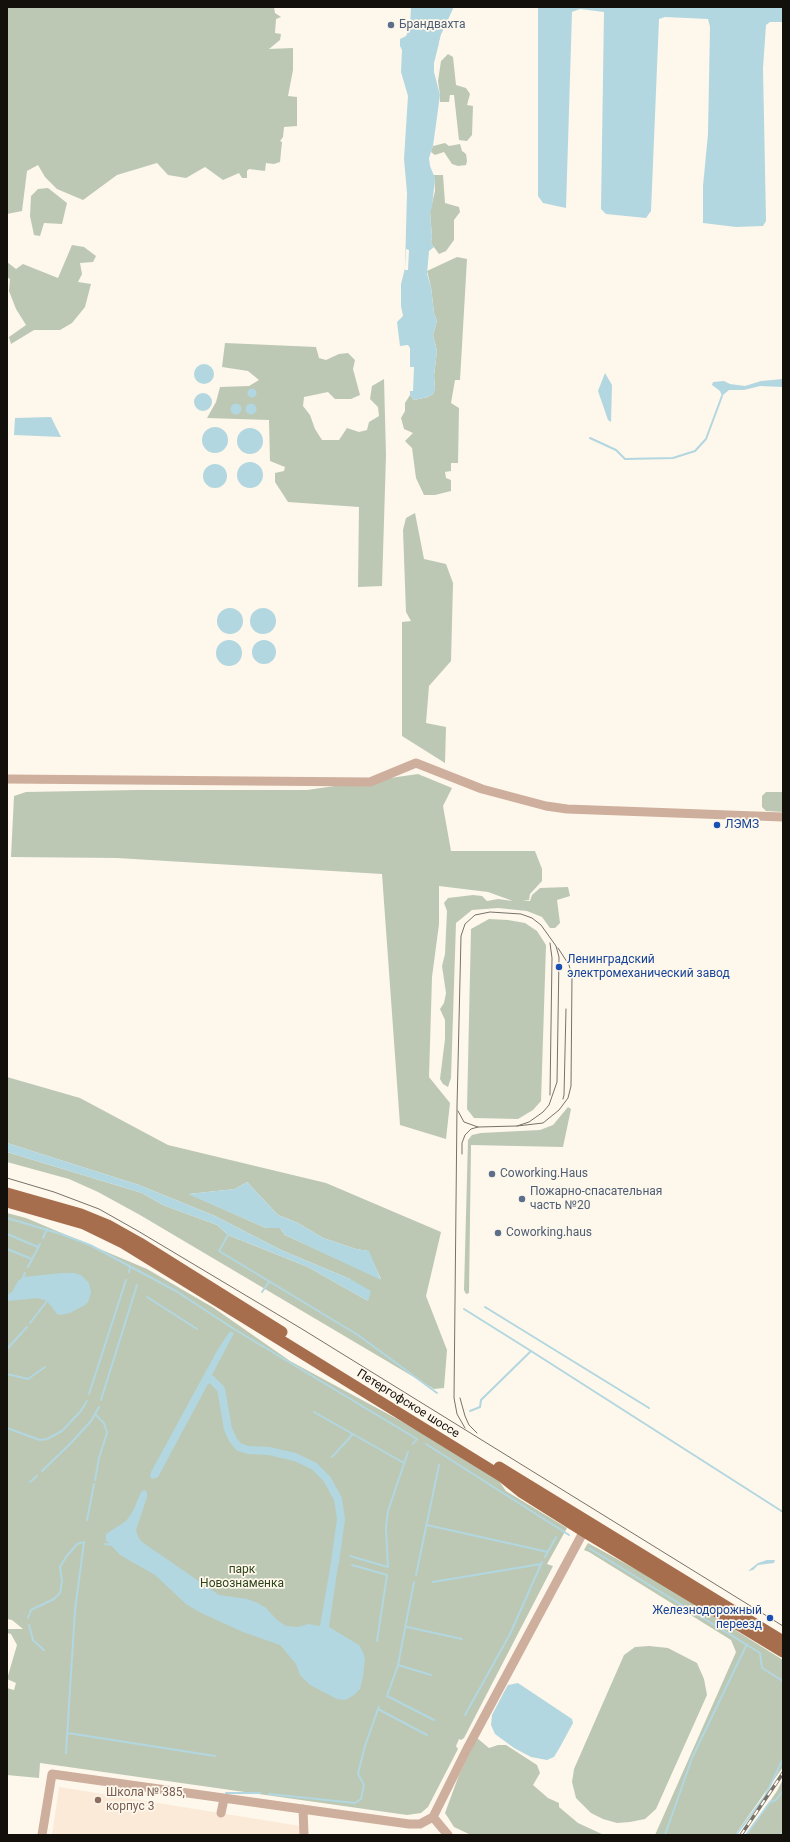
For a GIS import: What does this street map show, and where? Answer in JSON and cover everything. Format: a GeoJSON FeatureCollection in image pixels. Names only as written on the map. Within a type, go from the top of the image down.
{"type":"FeatureCollection","features":[{"type":"Feature","properties":{"kind":"main road","name":"Петергофское шоссе"},"geometry":{"type":"LineString","coordinates":[[7,1193],[81,1214],[120,1232],[783,1652]]}},
{"type":"Feature","properties":{"kind":"main road","name":"Петергофское шоссе"},"geometry":{"type":"LineString","coordinates":[[7,1202],[84,1224],[118,1240],[500,1476],[521,1492],[586,1527],[783,1641]]}},
{"type":"Feature","properties":{"kind":"street"},"geometry":{"type":"LineString","coordinates":[[7,779],[370,782],[416,763],[482,789],[546,806],[567,809],[783,817]]}},
{"type":"Feature","properties":{"kind":"street"},"geometry":{"type":"LineString","coordinates":[[42,1835],[52,1774],[409,1824],[420,1824],[433,1818],[467,1748],[586,1527]]}},
{"type":"Feature","properties":{"kind":"street"},"geometry":{"type":"LineString","coordinates":[[221,1813],[224,1799]]}},
{"type":"Feature","properties":{"kind":"street"},"geometry":{"type":"LineString","coordinates":[[303,1809],[304,1835]]}},
{"type":"Feature","properties":{"kind":"street"},"geometry":{"type":"LineString","coordinates":[[433,1818],[448,1835]]}},
{"type":"Feature","properties":{"kind":"shaded area","name":"Школа № 385, корпус 3"},"geometry":{"type":"Polygon","coordinates":[[[59,1787],[300,1826],[300,1835],[52,1835],[59,1787]]]}},
{"type":"Feature","properties":{"kind":"green space"},"geometry":{"type":"Polygon","coordinates":[[[7,7],[274,7],[275,13],[281,17],[276,19],[275,33],[281,34],[280,40],[269,49],[293,48],[293,70],[288,96],[297,97],[297,126],[284,127],[283,137],[280,141],[282,142],[280,162],[274,164],[266,163],[265,171],[249,169],[247,171],[247,178],[242,178],[239,173],[223,180],[205,167],[186,178],[168,175],[157,163],[117,175],[83,200],[57,189],[45,177],[38,165],[27,171],[22,211],[7,214],[7,7]]]}},
{"type":"Feature","properties":{"kind":"green space"},"geometry":{"type":"Polygon","coordinates":[[[448,54],[453,57],[456,85],[466,88],[470,94],[467,105],[473,106],[472,135],[467,141],[459,140],[454,95],[450,95],[449,102],[440,102],[438,81],[441,61],[448,54]]]}},
{"type":"Feature","properties":{"kind":"green space"},"geometry":{"type":"Polygon","coordinates":[[[445,143],[449,146],[460,144],[462,151],[466,154],[466,165],[458,166],[452,164],[444,152],[435,155],[431,152],[433,146],[445,143]]]}},
{"type":"Feature","properties":{"kind":"green space"},"geometry":{"type":"Polygon","coordinates":[[[434,175],[443,175],[445,203],[459,207],[460,212],[454,220],[454,240],[446,251],[439,254],[431,243],[430,212],[435,191],[434,175]]]}},
{"type":"Feature","properties":{"kind":"green space"},"geometry":{"type":"Polygon","coordinates":[[[48,188],[67,203],[62,224],[44,223],[40,236],[34,235],[30,216],[31,196],[38,189],[48,188]]]}},
{"type":"Feature","properties":{"kind":"green space"},"geometry":{"type":"Polygon","coordinates":[[[72,245],[84,247],[96,256],[93,262],[80,263],[82,274],[78,282],[91,284],[85,307],[72,323],[60,330],[34,330],[11,344],[9,337],[26,325],[16,309],[9,291],[10,279],[7,277],[7,262],[16,269],[23,264],[58,278],[72,245]]]}},
{"type":"Feature","properties":{"kind":"green space"},"geometry":{"type":"Polygon","coordinates":[[[457,257],[467,259],[460,380],[455,380],[451,403],[459,408],[458,463],[451,463],[451,471],[445,472],[446,478],[451,480],[451,491],[435,495],[424,495],[416,478],[412,448],[405,441],[413,433],[404,429],[401,418],[405,411],[405,403],[410,395],[414,400],[428,397],[433,394],[435,389],[434,375],[437,351],[433,335],[437,321],[434,313],[431,287],[427,271],[457,257]]]}},
{"type":"Feature","properties":{"kind":"green space"},"geometry":{"type":"Polygon","coordinates":[[[225,343],[316,347],[319,358],[326,360],[339,354],[348,353],[355,360],[353,369],[360,395],[351,399],[335,399],[328,392],[304,397],[303,406],[310,415],[315,429],[322,440],[339,440],[347,428],[359,432],[367,430],[369,422],[379,416],[378,407],[370,399],[372,386],[384,379],[386,455],[382,586],[358,587],[359,507],[288,502],[275,482],[275,473],[284,471],[285,467],[270,461],[269,420],[207,418],[216,402],[220,387],[249,386],[259,380],[248,371],[222,367],[225,343]]]}},
{"type":"Feature","properties":{"kind":"green space"},"geometry":{"type":"Polygon","coordinates":[[[415,513],[424,559],[446,564],[453,583],[451,661],[429,686],[426,723],[446,727],[445,763],[402,736],[402,622],[411,621],[406,612],[403,530],[406,518],[415,513]]]}},
{"type":"Feature","properties":{"kind":"green space"},"geometry":{"type":"Polygon","coordinates":[[[418,774],[452,788],[443,806],[451,851],[535,851],[542,869],[542,881],[530,894],[529,900],[523,901],[530,901],[532,895],[540,888],[568,887],[570,896],[557,900],[560,923],[555,928],[550,928],[542,917],[527,911],[498,908],[472,910],[456,923],[451,1078],[448,1087],[443,1084],[440,1079],[445,1039],[445,1020],[440,1009],[444,1003],[446,993],[442,966],[445,954],[447,911],[444,903],[448,898],[473,895],[482,896],[487,901],[498,899],[513,901],[488,892],[439,886],[439,924],[432,977],[429,1077],[450,1103],[446,1139],[400,1125],[382,874],[117,858],[11,857],[14,796],[26,792],[137,790],[307,790],[418,774]]]}},
{"type":"Feature","properties":{"kind":"green space"},"geometry":{"type":"Polygon","coordinates":[[[766,792],[783,792],[783,812],[766,811],[762,807],[762,796],[766,792]]]}},
{"type":"Feature","properties":{"kind":"green space"},"geometry":{"type":"Polygon","coordinates":[[[489,919],[525,923],[537,931],[546,945],[541,1101],[533,1110],[518,1119],[474,1118],[467,1109],[471,929],[489,919]]]}},
{"type":"Feature","properties":{"kind":"green space"},"geometry":{"type":"Polygon","coordinates":[[[7,1077],[80,1098],[168,1145],[326,1183],[441,1232],[426,1296],[447,1350],[444,1388],[434,1389],[140,1215],[98,1192],[69,1179],[7,1162],[7,1152],[142,1193],[163,1205],[217,1225],[228,1235],[308,1267],[368,1301],[350,1279],[281,1250],[215,1216],[139,1185],[7,1143],[7,1077]],[[247,1182],[235,1189],[189,1194],[266,1228],[280,1228],[285,1235],[381,1279],[368,1251],[356,1249],[323,1238],[298,1223],[278,1215],[247,1182]]]}},
{"type":"Feature","properties":{"kind":"green space"},"geometry":{"type":"Polygon","coordinates":[[[568,1107],[571,1109],[563,1147],[471,1145],[469,1293],[466,1294],[464,1290],[468,1140],[472,1135],[481,1133],[540,1130],[553,1125],[568,1107]]]}},
{"type":"Feature","properties":{"kind":"green space","name":"парк Новознаменка"},"geometry":{"type":"Polygon","coordinates":[[[7,1213],[26,1218],[147,1269],[214,1308],[290,1361],[436,1440],[496,1477],[506,1491],[567,1528],[547,1564],[553,1566],[464,1738],[461,1740],[459,1739],[456,1746],[458,1749],[428,1807],[421,1813],[407,1815],[40,1763],[39,1778],[7,1775],[7,1688],[14,1690],[16,1683],[7,1679],[17,1645],[11,1634],[7,1633],[7,1629],[23,1629],[12,1620],[7,1619],[7,1213]]]}},
{"type":"Feature","properties":{"kind":"green space"},"geometry":{"type":"Polygon","coordinates":[[[588,1543],[657,1581],[783,1660],[783,1767],[735,1835],[655,1835],[736,1652],[731,1640],[584,1550],[588,1543]]]}},
{"type":"Feature","properties":{"kind":"green space"},"geometry":{"type":"Polygon","coordinates":[[[649,1646],[668,1648],[697,1663],[704,1679],[707,1695],[656,1809],[645,1819],[617,1823],[603,1819],[591,1813],[576,1798],[572,1782],[574,1769],[624,1655],[635,1647],[649,1646]]]}},
{"type":"Feature","properties":{"kind":"green space"},"geometry":{"type":"Polygon","coordinates":[[[477,1738],[489,1748],[498,1745],[506,1745],[537,1765],[540,1773],[533,1785],[548,1798],[559,1803],[559,1807],[578,1823],[604,1835],[471,1835],[454,1827],[445,1813],[459,1775],[477,1738]]]}},
{"type":"Feature","properties":{"kind":"green space"},"geometry":{"type":"Polygon","coordinates":[[[783,1779],[783,1835],[747,1835],[777,1791],[783,1779]]]}},
{"type":"Feature","properties":{"kind":"water"},"geometry":{"type":"Polygon","coordinates":[[[411,7],[454,7],[441,35],[434,63],[434,72],[440,95],[433,146],[429,158],[430,166],[435,178],[432,207],[430,212],[431,243],[434,247],[429,251],[427,274],[431,287],[434,313],[437,321],[433,335],[437,351],[434,375],[435,389],[433,394],[428,397],[414,400],[410,395],[410,348],[408,345],[400,346],[397,322],[403,316],[401,306],[401,284],[405,268],[407,193],[404,159],[408,96],[401,72],[402,50],[400,46],[400,39],[406,36],[410,27],[411,7]]]}},
{"type":"Feature","properties":{"kind":"water"},"geometry":{"type":"Polygon","coordinates":[[[538,7],[783,7],[783,22],[770,22],[766,25],[763,68],[766,221],[763,226],[736,227],[703,223],[703,186],[708,134],[710,27],[708,19],[665,17],[659,19],[651,211],[646,218],[606,214],[601,209],[604,12],[580,9],[572,12],[566,208],[543,203],[538,196],[538,7]]]}},
{"type":"Feature","properties":{"kind":"water"},"geometry":{"type":"Polygon","coordinates":[[[204,364],[211,367],[214,374],[211,381],[204,384],[197,381],[194,374],[197,367],[204,364]]]}},
{"type":"Feature","properties":{"kind":"water"},"geometry":{"type":"Polygon","coordinates":[[[605,373],[612,385],[611,422],[608,420],[598,391],[605,373]]]}},
{"type":"Feature","properties":{"kind":"water"},"geometry":{"type":"Polygon","coordinates":[[[783,379],[783,387],[760,386],[744,390],[729,390],[722,396],[720,391],[712,385],[713,382],[724,381],[730,384],[745,386],[761,381],[783,379]]]}},
{"type":"Feature","properties":{"kind":"water"},"geometry":{"type":"Polygon","coordinates":[[[252,388],[257,393],[252,398],[247,393],[252,388]]]}},
{"type":"Feature","properties":{"kind":"water"},"geometry":{"type":"Polygon","coordinates":[[[199,393],[207,393],[212,398],[210,409],[207,411],[199,411],[194,406],[194,398],[199,393]]]}},
{"type":"Feature","properties":{"kind":"water"},"geometry":{"type":"Polygon","coordinates":[[[236,403],[240,405],[242,409],[240,413],[236,415],[232,413],[230,409],[232,405],[236,403]]]}},
{"type":"Feature","properties":{"kind":"water"},"geometry":{"type":"Polygon","coordinates":[[[249,404],[253,404],[255,405],[255,413],[249,414],[246,411],[246,407],[249,404]]]}},
{"type":"Feature","properties":{"kind":"water"},"geometry":{"type":"Polygon","coordinates":[[[51,417],[61,437],[14,435],[15,418],[51,417]]]}},
{"type":"Feature","properties":{"kind":"water"},"geometry":{"type":"Polygon","coordinates":[[[215,427],[224,431],[228,440],[224,449],[215,453],[206,449],[202,440],[206,431],[215,427]]]}},
{"type":"Feature","properties":{"kind":"water"},"geometry":{"type":"Polygon","coordinates":[[[250,428],[259,432],[263,441],[259,450],[250,454],[241,450],[237,441],[241,432],[250,428]]]}},
{"type":"Feature","properties":{"kind":"water"},"geometry":{"type":"Polygon","coordinates":[[[250,462],[259,466],[263,475],[259,484],[250,488],[241,484],[237,475],[241,466],[250,462]]]}},
{"type":"Feature","properties":{"kind":"water"},"geometry":{"type":"Polygon","coordinates":[[[215,464],[220,465],[226,471],[226,481],[220,487],[215,488],[210,487],[204,481],[203,476],[204,471],[210,465],[215,464]]]}},
{"type":"Feature","properties":{"kind":"water"},"geometry":{"type":"Polygon","coordinates":[[[230,608],[239,612],[243,621],[239,630],[230,634],[221,630],[217,621],[221,612],[230,608]]]}},
{"type":"Feature","properties":{"kind":"water"},"geometry":{"type":"Polygon","coordinates":[[[263,608],[272,612],[276,621],[272,630],[263,634],[254,630],[250,621],[254,612],[263,608]]]}},
{"type":"Feature","properties":{"kind":"water"},"geometry":{"type":"Polygon","coordinates":[[[229,640],[238,644],[242,653],[238,662],[229,666],[220,662],[216,653],[220,644],[229,640]]]}},
{"type":"Feature","properties":{"kind":"water"},"geometry":{"type":"Polygon","coordinates":[[[264,640],[273,643],[276,652],[273,661],[264,664],[255,661],[252,652],[255,643],[264,640]]]}},
{"type":"Feature","properties":{"kind":"water"},"geometry":{"type":"Polygon","coordinates":[[[7,1143],[139,1185],[215,1216],[281,1250],[350,1279],[371,1291],[368,1301],[308,1267],[228,1235],[217,1225],[163,1205],[142,1193],[7,1152],[7,1143]]]}},
{"type":"Feature","properties":{"kind":"water"},"geometry":{"type":"Polygon","coordinates":[[[247,1182],[278,1215],[298,1223],[323,1238],[356,1249],[369,1251],[381,1280],[285,1235],[280,1228],[266,1228],[188,1194],[235,1189],[247,1182]]]}},
{"type":"Feature","properties":{"kind":"water"},"geometry":{"type":"Polygon","coordinates":[[[74,1273],[81,1275],[89,1283],[91,1293],[88,1302],[85,1305],[70,1313],[60,1315],[57,1314],[47,1301],[38,1298],[7,1301],[7,1295],[12,1292],[18,1281],[23,1277],[74,1273]]]}},
{"type":"Feature","properties":{"kind":"water"},"geometry":{"type":"Polygon","coordinates":[[[230,1331],[234,1333],[212,1375],[220,1387],[211,1383],[208,1384],[158,1477],[153,1479],[150,1477],[151,1472],[218,1349],[230,1331]]]}},
{"type":"Feature","properties":{"kind":"water"},"geometry":{"type":"Polygon","coordinates":[[[144,1490],[147,1492],[147,1497],[136,1530],[138,1537],[142,1542],[219,1595],[247,1599],[258,1603],[266,1608],[277,1620],[286,1626],[298,1627],[308,1624],[320,1626],[333,1551],[340,1552],[329,1627],[359,1645],[363,1652],[365,1659],[360,1689],[346,1700],[337,1699],[310,1685],[300,1675],[296,1664],[280,1645],[243,1632],[199,1612],[186,1604],[155,1575],[120,1555],[106,1540],[106,1534],[126,1521],[133,1511],[141,1492],[144,1490]]]}},
{"type":"Feature","properties":{"kind":"water"},"geometry":{"type":"Polygon","coordinates":[[[767,1560],[775,1560],[774,1563],[758,1565],[753,1570],[748,1571],[758,1563],[767,1560]]]}},
{"type":"Feature","properties":{"kind":"water"},"geometry":{"type":"Polygon","coordinates":[[[518,1683],[572,1719],[573,1723],[554,1757],[547,1760],[531,1757],[514,1748],[495,1734],[491,1725],[492,1715],[508,1685],[518,1683]]]}},
{"type":"Feature","properties":{"kind":"pier"},"geometry":{"type":"Polygon","coordinates":[[[454,7],[456,7],[443,36],[441,45],[439,43],[441,35],[454,7]]]}},
{"type":"Feature","properties":{"kind":"pier"},"geometry":{"type":"Polygon","coordinates":[[[406,249],[409,250],[408,270],[405,270],[406,249]]]}},
{"type":"Feature","properties":{"kind":"pier"},"geometry":{"type":"Polygon","coordinates":[[[410,367],[414,367],[413,391],[410,391],[410,367]]]}},
{"type":"Feature","properties":{"kind":"waterway"},"geometry":{"type":"LineString","coordinates":[[590,438],[616,450],[625,459],[673,458],[695,451],[706,439],[722,396]]}},
{"type":"Feature","properties":{"kind":"waterway"},"geometry":{"type":"LineString","coordinates":[[7,1218],[61,1234],[90,1245],[176,1291],[234,1329],[417,1439],[413,1444]]}},
{"type":"Feature","properties":{"kind":"waterway"},"geometry":{"type":"LineString","coordinates":[[43,1238],[47,1229]]}},
{"type":"Feature","properties":{"kind":"waterway"},"geometry":{"type":"LineString","coordinates":[[7,1234],[38,1247]]}},
{"type":"Feature","properties":{"kind":"waterway"},"geometry":{"type":"LineString","coordinates":[[228,1235],[219,1251],[358,1335],[437,1393]]}},
{"type":"Feature","properties":{"kind":"waterway"},"geometry":{"type":"LineString","coordinates":[[28,1267],[40,1244]]}},
{"type":"Feature","properties":{"kind":"waterway"},"geometry":{"type":"LineString","coordinates":[[7,1249],[32,1259]]}},
{"type":"Feature","properties":{"kind":"waterway"},"geometry":{"type":"LineString","coordinates":[[129,1272],[130,1267]]}},
{"type":"Feature","properties":{"kind":"waterway"},"geometry":{"type":"LineString","coordinates":[[23,1277],[25,1273]]}},
{"type":"Feature","properties":{"kind":"waterway"},"geometry":{"type":"LineString","coordinates":[[89,1394],[126,1280]]}},
{"type":"Feature","properties":{"kind":"waterway"},"geometry":{"type":"LineString","coordinates":[[262,1292],[269,1282]]}},
{"type":"Feature","properties":{"kind":"waterway"},"geometry":{"type":"LineString","coordinates":[[101,1400],[137,1285]]}},
{"type":"Feature","properties":{"kind":"waterway"},"geometry":{"type":"LineString","coordinates":[[147,1297],[197,1329]]}},
{"type":"Feature","properties":{"kind":"waterway"},"geometry":{"type":"LineString","coordinates":[[30,1323],[47,1301]]}},
{"type":"Feature","properties":{"kind":"waterway"},"geometry":{"type":"LineString","coordinates":[[485,1307],[649,1408]]}},
{"type":"Feature","properties":{"kind":"waterway"},"geometry":{"type":"LineString","coordinates":[[464,1309],[531,1351]]}},
{"type":"Feature","properties":{"kind":"waterway"},"geometry":{"type":"LineString","coordinates":[[7,1349],[27,1327]]}},
{"type":"Feature","properties":{"kind":"waterway"},"geometry":{"type":"LineString","coordinates":[[470,1411],[480,1407],[481,1400],[531,1351],[783,1512]]}},
{"type":"Feature","properties":{"kind":"waterway"},"geometry":{"type":"LineString","coordinates":[[7,1374],[28,1379],[45,1367]]}},
{"type":"Feature","properties":{"kind":"waterway"},"geometry":{"type":"LineString","coordinates":[[212,1380],[221,1389],[228,1429],[233,1440],[239,1447],[248,1450],[269,1451],[295,1457],[314,1466],[327,1479],[338,1499],[341,1519],[335,1562]]}},
{"type":"Feature","properties":{"kind":"waterway"},"geometry":{"type":"LineString","coordinates":[[7,1428],[40,1440],[47,1439],[62,1431],[80,1412],[87,1401]]}},
{"type":"Feature","properties":{"kind":"waterway"},"geometry":{"type":"LineString","coordinates":[[42,1471],[91,1421],[99,1407]]}},
{"type":"Feature","properties":{"kind":"waterway"},"geometry":{"type":"LineString","coordinates":[[314,1412],[404,1463]]}},
{"type":"Feature","properties":{"kind":"waterway"},"geometry":{"type":"LineString","coordinates":[[95,1414],[104,1423],[107,1433],[99,1458],[95,1480]]}},
{"type":"Feature","properties":{"kind":"waterway"},"geometry":{"type":"LineString","coordinates":[[332,1457],[353,1434]]}},
{"type":"Feature","properties":{"kind":"waterway"},"geometry":{"type":"LineString","coordinates":[[426,1444],[569,1535]]}},
{"type":"Feature","properties":{"kind":"waterway"},"geometry":{"type":"LineString","coordinates":[[350,1556],[388,1567],[386,1528],[388,1511],[408,1452]]}},
{"type":"Feature","properties":{"kind":"waterway"},"geometry":{"type":"LineString","coordinates":[[416,1575],[439,1465]]}},
{"type":"Feature","properties":{"kind":"waterway"},"geometry":{"type":"LineString","coordinates":[[30,1482],[37,1476]]}},
{"type":"Feature","properties":{"kind":"waterway"},"geometry":{"type":"LineString","coordinates":[[87,1520],[94,1484]]}},
{"type":"Feature","properties":{"kind":"waterway"},"geometry":{"type":"LineString","coordinates":[[427,1525],[548,1552]]}},
{"type":"Feature","properties":{"kind":"waterway"},"geometry":{"type":"LineString","coordinates":[[545,1557],[556,1537]]}},
{"type":"Feature","properties":{"kind":"waterway"},"geometry":{"type":"LineString","coordinates":[[28,1618],[31,1610],[54,1599],[60,1593],[62,1581],[60,1567],[77,1544],[84,1542],[75,1610],[66,1753]]}},
{"type":"Feature","properties":{"kind":"waterway"},"geometry":{"type":"LineString","coordinates":[[105,1544],[111,1545]]}},
{"type":"Feature","properties":{"kind":"waterway"},"geometry":{"type":"LineString","coordinates":[[589,1548],[760,1653],[762,1668],[783,1681]]}},
{"type":"Feature","properties":{"kind":"waterway"},"geometry":{"type":"LineString","coordinates":[[465,1715],[510,1634],[542,1562]]}},
{"type":"Feature","properties":{"kind":"waterway"},"geometry":{"type":"LineString","coordinates":[[433,1582],[541,1564]]}},
{"type":"Feature","properties":{"kind":"waterway"},"geometry":{"type":"LineString","coordinates":[[352,1565],[387,1575],[377,1641]]}},
{"type":"Feature","properties":{"kind":"waterway"},"geometry":{"type":"LineString","coordinates":[[414,1582],[398,1665],[387,1696],[434,1720]]}},
{"type":"Feature","properties":{"kind":"waterway"},"geometry":{"type":"LineString","coordinates":[[29,1625],[33,1640],[44,1650]]}},
{"type":"Feature","properties":{"kind":"waterway"},"geometry":{"type":"LineString","coordinates":[[407,1627],[462,1639]]}},
{"type":"Feature","properties":{"kind":"waterway"},"geometry":{"type":"LineString","coordinates":[[665,1835],[692,1758],[747,1644]]}},
{"type":"Feature","properties":{"kind":"waterway"},"geometry":{"type":"LineString","coordinates":[[398,1665],[431,1675]]}},
{"type":"Feature","properties":{"kind":"waterway"},"geometry":{"type":"LineString","coordinates":[[379,1707],[378,1709],[427,1735]]}},
{"type":"Feature","properties":{"kind":"waterway"},"geometry":{"type":"LineString","coordinates":[[269,1794],[355,1803],[361,1799],[364,1785],[358,1774],[365,1746],[378,1709]]}},
{"type":"Feature","properties":{"kind":"waterway"},"geometry":{"type":"LineString","coordinates":[[68,1733],[215,1756]]}},
{"type":"Feature","properties":{"kind":"waterway"},"geometry":{"type":"LineString","coordinates":[[736,1835],[765,1796],[783,1759]]}},
{"type":"Feature","properties":{"kind":"waterway"},"geometry":{"type":"LineString","coordinates":[[746,1835],[770,1802],[776,1800],[783,1791]]}},
{"type":"Feature","properties":{"kind":"waterway"},"geometry":{"type":"LineString","coordinates":[[226,1793],[260,1793]]}},
{"type":"Feature","properties":{"kind":"waterway"},"geometry":{"type":"LineString","coordinates":[[781,1835],[783,1831]]}},
{"type":"Feature","properties":{"kind":"tram line"},"geometry":{"type":"LineString","coordinates":[[465,1428],[457,1414],[454,1398],[457,1107],[461,936],[465,924],[475,915],[490,912],[521,914],[532,918],[541,925],[556,946],[559,957],[557,1082],[549,1105],[543,1112],[529,1122],[517,1126]]}},
{"type":"Feature","properties":{"kind":"tram line"},"geometry":{"type":"LineString","coordinates":[[550,943],[552,958],[550,1095]]}},
{"type":"Feature","properties":{"kind":"tram line"},"geometry":{"type":"LineString","coordinates":[[462,1154],[462,1143],[465,1135],[471,1129],[478,1127],[517,1126],[543,1123],[559,1110],[568,1098],[571,1086],[572,976],[569,965],[558,948]]}},
{"type":"Feature","properties":{"kind":"tram line"},"geometry":{"type":"LineString","coordinates":[[563,1099],[566,1009]]}},
{"type":"Feature","properties":{"kind":"tram line"},"geometry":{"type":"LineString","coordinates":[[458,1111],[464,1122],[478,1127]]}},
{"type":"Feature","properties":{"kind":"tram line"},"geometry":{"type":"LineString","coordinates":[[7,1178],[54,1192],[99,1209],[138,1231],[302,1329],[783,1626]]}},
{"type":"Feature","properties":{"kind":"tram line"},"geometry":{"type":"LineString","coordinates":[[460,1398],[469,1425],[477,1433]]}},
{"type":"Feature","properties":{"kind":"railway"},"geometry":{"type":"LineString","coordinates":[[741,1835],[783,1773]]}},
{"type":"Feature","properties":{"kind":"place","name":"Брандвахта"},"geometry":{"type":"Point","coordinates":[391,25]}},
{"type":"Feature","properties":{"kind":"place","name":"ЛЭМЗ"},"geometry":{"type":"Point","coordinates":[717,825]}},
{"type":"Feature","properties":{"kind":"place","name":"Ленинградский электромеханический завод"},"geometry":{"type":"Point","coordinates":[559,967]}},
{"type":"Feature","properties":{"kind":"place","name":"Coworking.Haus"},"geometry":{"type":"Point","coordinates":[492,1174]}},
{"type":"Feature","properties":{"kind":"place","name":"Пожарно-спасательная часть №20"},"geometry":{"type":"Point","coordinates":[522,1199]}},
{"type":"Feature","properties":{"kind":"place","name":"Coworking.haus"},"geometry":{"type":"Point","coordinates":[498,1233]}},
{"type":"Feature","properties":{"kind":"place","name":"Железнодорожный переезд"},"geometry":{"type":"Point","coordinates":[770,1618]}},
{"type":"Feature","properties":{"kind":"place","name":"Школа № 385, корпус 3"},"geometry":{"type":"Point","coordinates":[98,1800]}}]}
